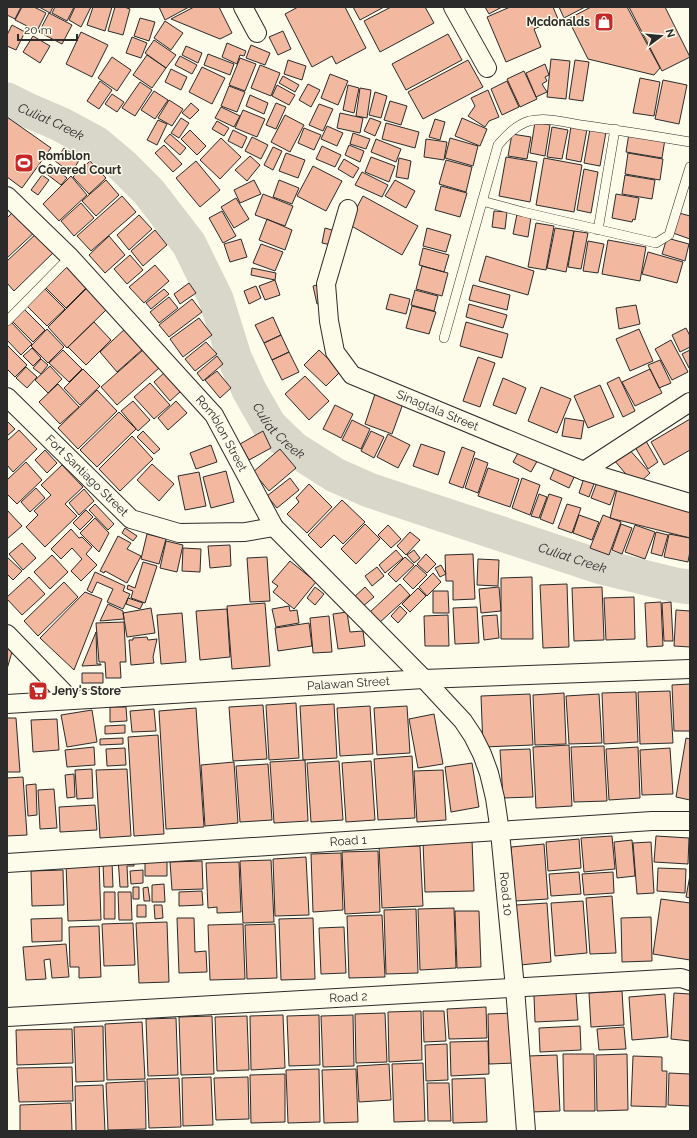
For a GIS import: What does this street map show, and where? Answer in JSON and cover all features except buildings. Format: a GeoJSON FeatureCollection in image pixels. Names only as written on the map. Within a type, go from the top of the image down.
{"type":"FeatureCollection","features":[{"type":"Feature","properties":{"kind":"street"},"geometry":{"type":"LineString","coordinates":[[243,7],[257,33]]}},
{"type":"Feature","properties":{"kind":"street"},"geometry":{"type":"LineString","coordinates":[[453,7],[487,68]]}},
{"type":"Feature","properties":{"kind":"street","name":"Romblon Street"},"geometry":{"type":"LineString","coordinates":[[7,196],[70,257],[214,415],[274,527],[424,679]]}},
{"type":"Feature","properties":{"kind":"street","name":"Sinagtala Street"},"geometry":{"type":"LineString","coordinates":[[348,209],[326,284],[329,321],[335,352],[352,375],[584,471],[690,502]]}},
{"type":"Feature","properties":{"kind":"street","name":"Fort Santiago Street"},"geometry":{"type":"LineString","coordinates":[[7,397],[131,519],[180,533],[246,532],[274,527]]}},
{"type":"Feature","properties":{"kind":"street"},"geometry":{"type":"LineString","coordinates":[[584,471],[690,402]]}},
{"type":"Feature","properties":{"kind":"street"},"geometry":{"type":"LineString","coordinates":[[7,634],[71,700]]}},
{"type":"Feature","properties":{"kind":"street","name":"Palawan Street"},"geometry":{"type":"LineString","coordinates":[[7,704],[424,679],[690,669]]}},
{"type":"Feature","properties":{"kind":"street","name":"Road 10"},"geometry":{"type":"LineString","coordinates":[[424,679],[463,721],[474,736],[489,773],[495,798],[500,832],[515,988],[526,1131]]}},
{"type":"Feature","properties":{"kind":"street","name":"Road 1"},"geometry":{"type":"LineString","coordinates":[[7,863],[652,821],[690,821]]}},
{"type":"Feature","properties":{"kind":"street","name":"Road 2"},"geometry":{"type":"LineString","coordinates":[[7,1017],[681,978],[690,981]]}},
{"type":"Feature","properties":{"kind":"lane"},"geometry":{"type":"LineString","coordinates":[[444,338],[498,145],[508,134],[528,122],[541,119],[690,142]]}},
{"type":"Feature","properties":{"kind":"lane"},"geometry":{"type":"LineString","coordinates":[[598,230],[615,130]]}},
{"type":"Feature","properties":{"kind":"lane"},"geometry":{"type":"LineString","coordinates":[[482,201],[656,243],[669,235],[690,168]]}},
{"type":"Feature","properties":{"kind":"lane"},"geometry":{"type":"LineString","coordinates":[[7,321],[70,257]]}},
{"type":"Feature","properties":{"kind":"waterway","name":"Culiat Creek"},"geometry":{"type":"LineString","coordinates":[[7,100],[60,124],[97,144],[123,166],[149,192],[189,244],[216,299],[234,357],[249,390],[269,425],[294,449],[335,475],[369,490],[598,566],[675,585],[690,587]]}},
{"type":"Feature","properties":{"kind":"place","name":"Mcdonalds"},"geometry":{"type":"Point","coordinates":[604,22]}},
{"type":"Feature","properties":{"kind":"place","name":"Romblon Covered Court"},"geometry":{"type":"Point","coordinates":[24,163]}},
{"type":"Feature","properties":{"kind":"place","name":"Jeny's Store"},"geometry":{"type":"Point","coordinates":[38,691]}}]}
